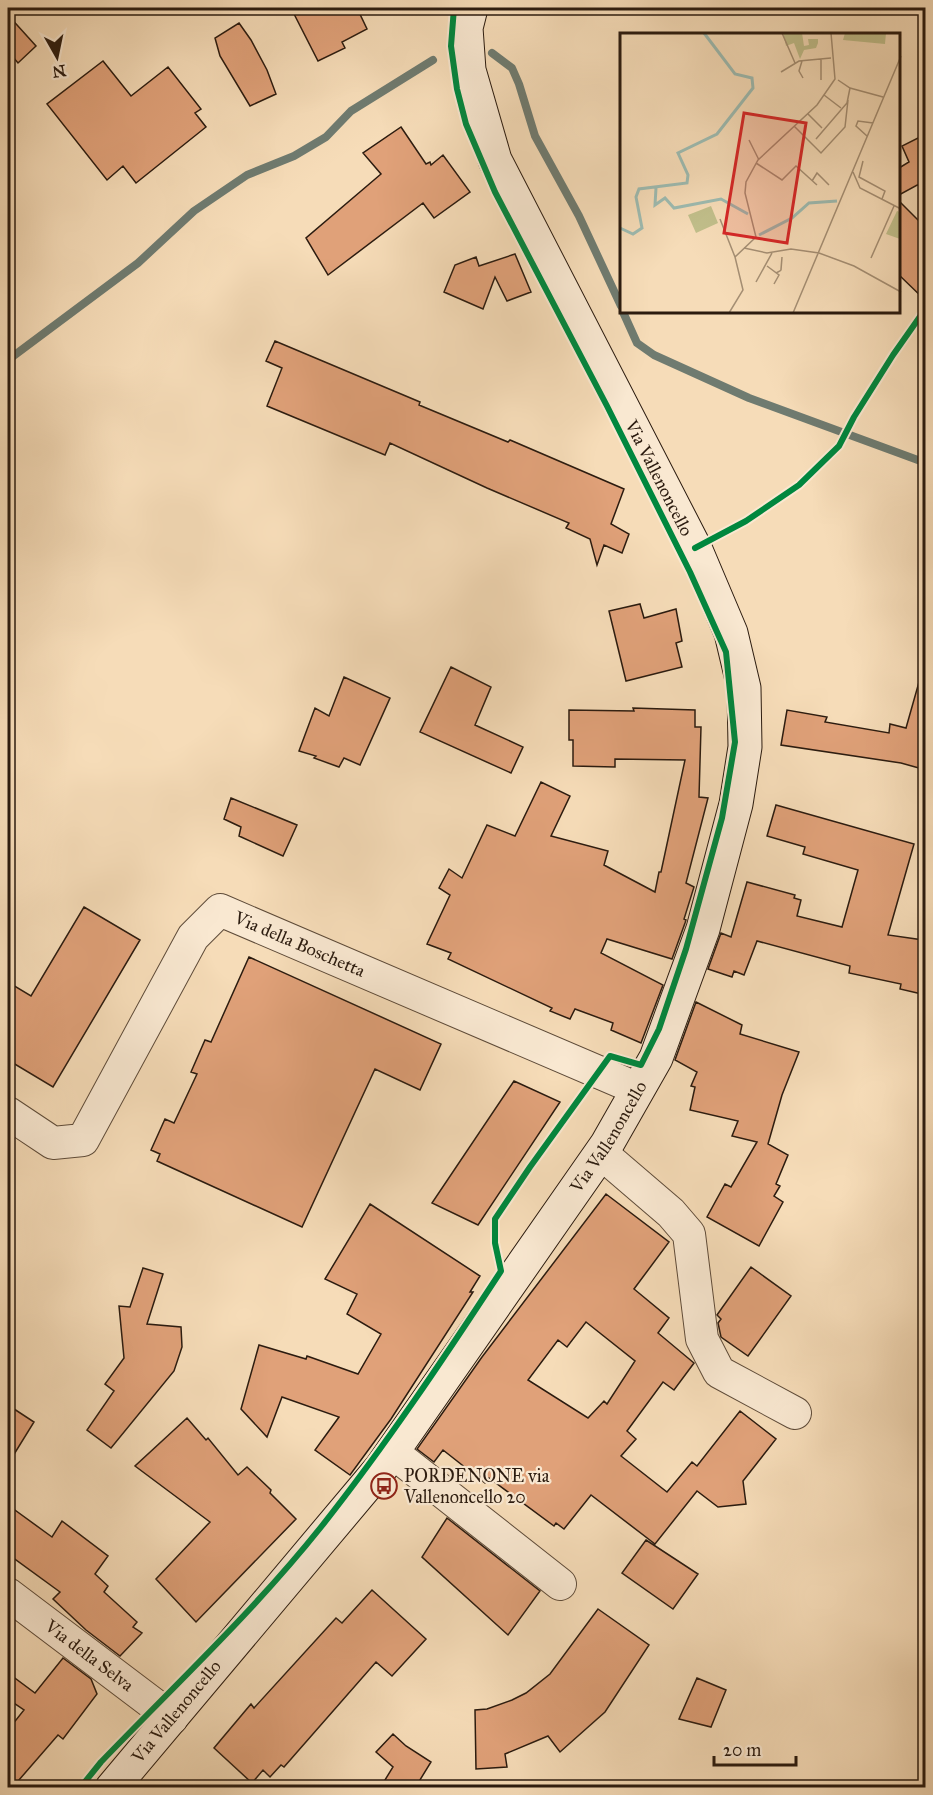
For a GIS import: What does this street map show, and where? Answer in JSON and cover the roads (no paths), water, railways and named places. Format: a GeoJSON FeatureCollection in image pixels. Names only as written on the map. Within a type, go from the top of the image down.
{"type":"FeatureCollection","features":[{"type":"Feature","properties":{"kind":"street","name":"Via Vallenoncello"},"geometry":{"type":"LineString","coordinates":[[112,1788],[381,1468],[601,1153],[656,1058],[702,929],[736,804],[745,747],[744,688],[731,633],[695,548],[495,160],[469,70],[466,28],[471,8]]}},
{"type":"Feature","properties":{"kind":"street","name":"Via della Boschetta"},"geometry":{"type":"LineString","coordinates":[[8,1113],[54,1143],[82,1140],[193,937],[220,910],[638,1089]]}},
{"type":"Feature","properties":{"kind":"street"},"geometry":{"type":"LineString","coordinates":[[601,1153],[671,1213],[689,1234],[702,1339],[720,1372],[795,1413]]}},
{"type":"Feature","properties":{"kind":"street"},"geometry":{"type":"LineString","coordinates":[[392,1452],[560,1584]]}},
{"type":"Feature","properties":{"kind":"street","name":"Via della Selva"},"geometry":{"type":"LineString","coordinates":[[8,1594],[172,1718]]}},
{"type":"Feature","properties":{"kind":"waterway"},"geometry":{"type":"LineString","coordinates":[[492,53],[512,68],[535,136],[579,216],[620,304]]}},
{"type":"Feature","properties":{"kind":"waterway"},"geometry":{"type":"LineString","coordinates":[[8,360],[138,263],[194,211],[247,175],[294,156],[326,137],[351,111],[433,60]]}},
{"type":"Feature","properties":{"kind":"waterway"},"geometry":{"type":"LineString","coordinates":[[624,314],[637,343],[654,355],[749,398],[926,463]]}},
{"type":"Feature","properties":{"kind":"place","name":"PORDENONE via Vallenoncello 20"},"geometry":{"type":"Point","coordinates":[384,1486]}}]}
